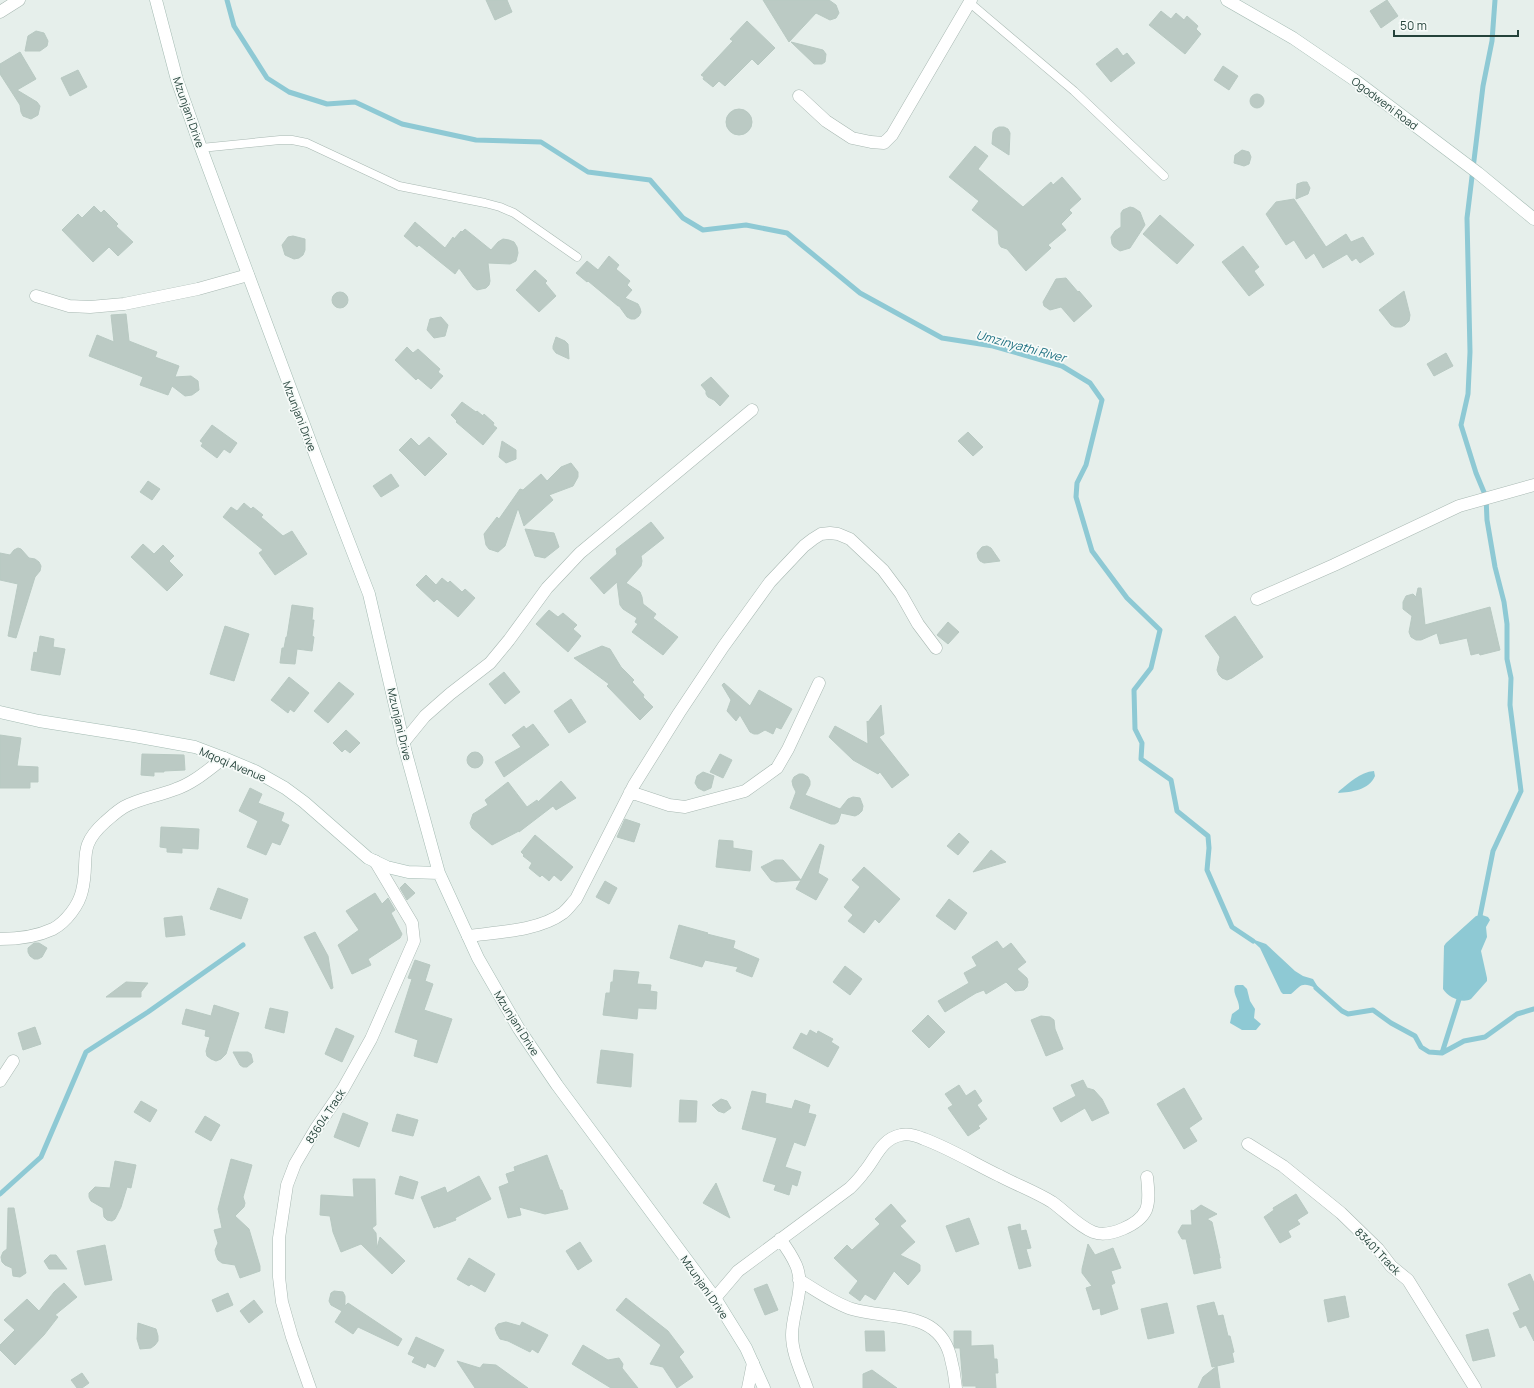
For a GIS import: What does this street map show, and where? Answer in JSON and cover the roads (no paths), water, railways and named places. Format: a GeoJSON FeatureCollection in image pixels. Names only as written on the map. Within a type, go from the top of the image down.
{"type":"FeatureCollection","features":[{"type":"Feature","properties":{"kind":"street"},"geometry":{"type":"LineString","coordinates":[[0,12],[19,0]]}},
{"type":"Feature","properties":{"kind":"street","name":"Mzunjani Drive"},"geometry":{"type":"LineString","coordinates":[[156,0],[177,80],[200,148],[310,443],[369,594],[403,743],[439,873],[478,958],[519,1029],[553,1079],[715,1298],[746,1348],[764,1388]]}},
{"type":"Feature","properties":{"kind":"street","name":"Ogodweni Road"},"geometry":{"type":"LineString","coordinates":[[1227,0],[1293,38],[1356,81],[1478,173],[1534,219]]}},
{"type":"Feature","properties":{"kind":"street"},"geometry":{"type":"LineString","coordinates":[[798,96],[826,121],[852,138],[884,143],[892,135],[970,1]]}},
{"type":"Feature","properties":{"kind":"street"},"geometry":{"type":"LineString","coordinates":[[36,296],[69,306],[90,307],[124,304],[198,289],[248,274]]}},
{"type":"Feature","properties":{"kind":"street"},"geometry":{"type":"LineString","coordinates":[[403,743],[425,716],[450,694],[490,663],[509,640],[547,588],[580,553],[752,410]]}},
{"type":"Feature","properties":{"kind":"street"},"geometry":{"type":"LineString","coordinates":[[1257,599],[1334,565],[1459,506],[1534,485]]}},
{"type":"Feature","properties":{"kind":"street"},"geometry":{"type":"LineString","coordinates":[[468,936],[531,926],[548,921],[564,912],[576,899],[630,792],[679,713],[723,647],[770,582],[804,546],[821,534],[838,534],[850,539],[883,570],[901,594],[918,624],[936,648]]}},
{"type":"Feature","properties":{"kind":"street"},"geometry":{"type":"LineString","coordinates":[[630,792],[669,805],[685,807],[745,791],[777,768],[788,749],[819,683]]}},
{"type":"Feature","properties":{"kind":"street","name":"Mqoqi Avenue"},"geometry":{"type":"LineString","coordinates":[[0,712],[39,721],[195,747],[255,771],[285,788],[304,802],[368,858],[387,867],[408,872],[439,873]]}},
{"type":"Feature","properties":{"kind":"street"},"geometry":{"type":"LineString","coordinates":[[0,939],[11,939],[34,935],[54,929],[66,919],[79,902],[82,891],[86,847],[92,836],[105,822],[124,807],[146,798],[176,789],[195,780],[224,758]]}},
{"type":"Feature","properties":{"kind":"street","name":"83604 Track"},"geometry":{"type":"LineString","coordinates":[[310,1388],[292,1337],[282,1302],[279,1277],[279,1238],[288,1185],[295,1164],[315,1130],[343,1089],[371,1039],[414,941],[412,922],[375,861]]}},
{"type":"Feature","properties":{"kind":"street"},"geometry":{"type":"LineString","coordinates":[[0,1082],[14,1061]]}},
{"type":"Feature","properties":{"kind":"street"},"geometry":{"type":"LineString","coordinates":[[715,1298],[738,1271],[850,1188],[864,1173],[883,1144],[890,1138],[902,1134],[913,1135],[939,1146],[1051,1202],[1094,1232],[1112,1233],[1127,1227],[1140,1218],[1146,1209],[1148,1200],[1148,1177]]}},
{"type":"Feature","properties":{"kind":"street","name":"83401 Track"},"geometry":{"type":"LineString","coordinates":[[1248,1144],[1283,1166],[1341,1213],[1378,1249],[1390,1266],[1408,1280],[1418,1294],[1436,1328],[1450,1346],[1475,1388]]}},
{"type":"Feature","properties":{"kind":"street"},"geometry":{"type":"LineString","coordinates":[[780,1239],[796,1265],[799,1280],[799,1291],[792,1334],[793,1348],[807,1388]]}},
{"type":"Feature","properties":{"kind":"street"},"geometry":{"type":"LineString","coordinates":[[799,1280],[834,1301],[852,1309],[919,1320],[930,1326],[942,1338],[950,1353],[956,1388]]}},
{"type":"Feature","properties":{"kind":"street"},"geometry":{"type":"LineString","coordinates":[[748,1388],[753,1363]]}},
{"type":"Feature","properties":{"kind":"lane"},"geometry":{"type":"LineString","coordinates":[[970,1],[1074,91],[1164,176]]}},
{"type":"Feature","properties":{"kind":"lane"},"geometry":{"type":"LineString","coordinates":[[200,148],[280,140],[292,140],[307,143],[399,186],[500,207],[514,213],[577,257]]}},
{"type":"Feature","properties":{"kind":"water"},"geometry":{"type":"Polygon","coordinates":[[[1374,771],[1375,776],[1369,784],[1354,791],[1338,793],[1355,778],[1364,773],[1374,771]]]}},
{"type":"Feature","properties":{"kind":"water"},"geometry":{"type":"Polygon","coordinates":[[[1482,915],[1488,917],[1490,920],[1486,927],[1487,937],[1481,951],[1487,981],[1471,999],[1464,1001],[1456,999],[1443,989],[1444,946],[1476,916],[1482,915]]]}},
{"type":"Feature","properties":{"kind":"water"},"geometry":{"type":"Polygon","coordinates":[[[1249,938],[1266,944],[1295,971],[1303,976],[1313,979],[1321,992],[1313,987],[1301,985],[1291,994],[1283,994],[1260,948],[1249,938]]]}},
{"type":"Feature","properties":{"kind":"water"},"geometry":{"type":"Polygon","coordinates":[[[1243,985],[1247,989],[1250,1001],[1255,1009],[1254,1018],[1261,1024],[1256,1030],[1242,1030],[1230,1023],[1232,1014],[1239,1009],[1234,992],[1235,986],[1243,985]]]}},
{"type":"Feature","properties":{"kind":"waterway","name":"Umzinyathi River"},"geometry":{"type":"LineString","coordinates":[[227,0],[234,26],[267,78],[289,92],[327,104],[355,102],[402,124],[476,140],[541,142],[588,172],[650,180],[683,218],[703,230],[746,225],[787,233],[860,293],[942,338],[993,346],[1062,366],[1090,383],[1102,400],[1086,465],[1077,483],[1076,497],[1092,551],[1127,598],[1160,630],[1151,668],[1134,690],[1135,729],[1142,743],[1141,759],[1171,780],[1177,811],[1208,836],[1209,848],[1207,870],[1232,927],[1253,941]]}},
{"type":"Feature","properties":{"kind":"waterway"},"geometry":{"type":"LineString","coordinates":[[1479,921],[1493,851],[1521,791],[1510,705],[1511,678],[1507,659],[1507,624],[1504,602],[1495,567],[1487,520],[1486,497],[1476,473],[1461,425],[1468,394],[1470,352],[1467,218],[1483,86],[1492,41],[1495,0]]}},
{"type":"Feature","properties":{"kind":"waterway"},"geometry":{"type":"LineString","coordinates":[[0,1194],[41,1157],[86,1052],[148,1012],[243,945]]}},
{"type":"Feature","properties":{"kind":"waterway","name":"Umzinyathi River"},"geometry":{"type":"LineString","coordinates":[[1316,988],[1342,1011],[1348,1014],[1373,1010],[1391,1023],[1415,1036],[1421,1047],[1429,1052],[1442,1053],[1464,1041],[1485,1037],[1517,1014],[1534,1009]]}},
{"type":"Feature","properties":{"kind":"waterway"},"geometry":{"type":"LineString","coordinates":[[1442,1053],[1461,993]]}}]}
